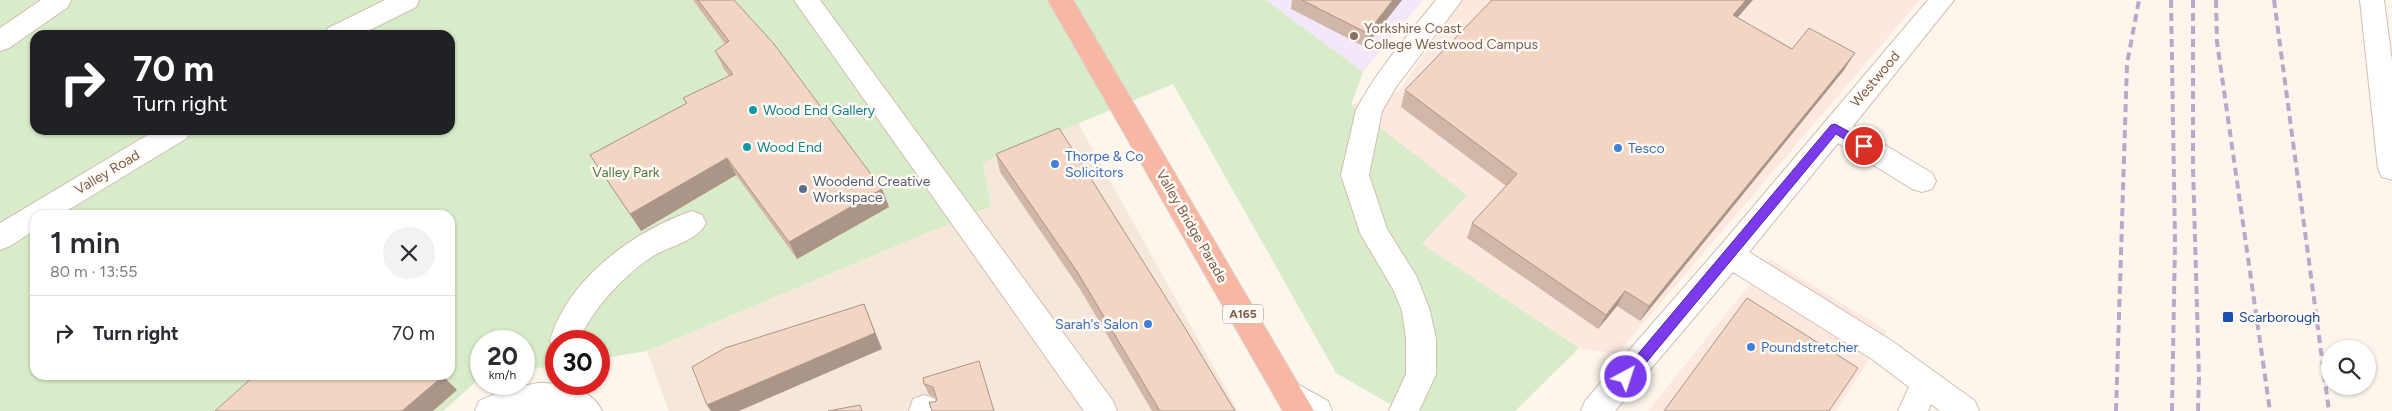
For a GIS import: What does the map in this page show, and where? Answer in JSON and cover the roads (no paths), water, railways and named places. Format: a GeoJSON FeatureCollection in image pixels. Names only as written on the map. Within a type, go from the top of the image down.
{"type":"FeatureCollection","features":[{"type":"Feature","properties":{"kind":"highway","name":"Valley Bridge Parade"},"geometry":{"type":"LineString","coordinates":[[1060,0],[1295,403]]}},
{"type":"Feature","properties":{"kind":"street"},"geometry":{"type":"LineString","coordinates":[[0,41],[59,0]]}},
{"type":"Feature","properties":{"kind":"street"},"geometry":{"type":"LineString","coordinates":[[347,30],[407,0]]}},
{"type":"Feature","properties":{"kind":"street"},"geometry":{"type":"LineString","coordinates":[[806,0],[1102,411]]}},
{"type":"Feature","properties":{"kind":"street"},"geometry":{"type":"LineString","coordinates":[[1404,411],[1422,374],[1421,338],[1416,312],[1407,286],[1374,233],[1354,175],[1372,105],[1387,80],[1450,0]]}},
{"type":"Feature","properties":{"kind":"street","name":"Westwood"},"geometry":{"type":"LineString","coordinates":[[1596,411],[1730,255],[1942,0]]}},
{"type":"Feature","properties":{"kind":"street"},"geometry":{"type":"LineString","coordinates":[[2372,0],[2392,169]]}},
{"type":"Feature","properties":{"kind":"street"},"geometry":{"type":"LineString","coordinates":[[1835,128],[1922,181]]}},
{"type":"Feature","properties":{"kind":"street","name":"Valley Road"},"geometry":{"type":"LineString","coordinates":[[46,210],[170,135]]}},
{"type":"Feature","properties":{"kind":"street","name":"Valley Road"},"geometry":{"type":"LineString","coordinates":[[0,238],[30,220]]}},
{"type":"Feature","properties":{"kind":"street"},"geometry":{"type":"LineString","coordinates":[[569,330],[598,289],[632,255],[692,223]]}},
{"type":"Feature","properties":{"kind":"street"},"geometry":{"type":"LineString","coordinates":[[1730,255],[1875,345],[1964,411]]}},
{"type":"Feature","properties":{"kind":"street"},"geometry":{"type":"LineString","coordinates":[[1913,411],[1926,384]]}},
{"type":"Feature","properties":{"kind":"street"},"geometry":{"type":"LineString","coordinates":[[490,411],[546,395]]}},
{"type":"Feature","properties":{"kind":"street"},"geometry":{"type":"LineString","coordinates":[[568,395],[587,411]]}},
{"type":"Feature","properties":{"kind":"street"},"geometry":{"type":"LineString","coordinates":[[1295,403],[1317,411]]}},
{"type":"Feature","properties":{"kind":"railway"},"geometry":{"type":"LineString","coordinates":[[2116,411],[2127,64],[2139,0]]}},
{"type":"Feature","properties":{"kind":"railway"},"geometry":{"type":"LineString","coordinates":[[2171,0],[2175,241],[2172,411]]}},
{"type":"Feature","properties":{"kind":"railway"},"geometry":{"type":"LineString","coordinates":[[2193,0],[2193,168],[2199,378],[2198,411]]}},
{"type":"Feature","properties":{"kind":"railway"},"geometry":{"type":"LineString","coordinates":[[2216,0],[2217,42],[2270,411]]}},
{"type":"Feature","properties":{"kind":"railway"},"geometry":{"type":"LineString","coordinates":[[2274,0],[2329,411]]}},
{"type":"Feature","properties":{"kind":"place","name":"Yorkshire Coast College Westwood Campus"},"geometry":{"type":"Point","coordinates":[1354,36]}},
{"type":"Feature","properties":{"kind":"place","name":"Wood End Gallery"},"geometry":{"type":"Point","coordinates":[753,110]}},
{"type":"Feature","properties":{"kind":"place","name":"Wood End"},"geometry":{"type":"Point","coordinates":[747,147]}},
{"type":"Feature","properties":{"kind":"place","name":"Tesco"},"geometry":{"type":"Point","coordinates":[1618,148]}},
{"type":"Feature","properties":{"kind":"place","name":"Thorpe & Co Solicitors"},"geometry":{"type":"Point","coordinates":[1055,164]}},
{"type":"Feature","properties":{"kind":"place","name":"Woodend Creative Workspace"},"geometry":{"type":"Point","coordinates":[803,189]}},
{"type":"Feature","properties":{"kind":"place","name":"Scarborough"},"geometry":{"type":"Point","coordinates":[2228,317]}},
{"type":"Feature","properties":{"kind":"place","name":"Sarah's Salon"},"geometry":{"type":"Point","coordinates":[1148,324]}},
{"type":"Feature","properties":{"kind":"place","name":"Poundstretcher"},"geometry":{"type":"Point","coordinates":[1751,347]}},
{"type":"Feature","properties":{"kind":"park label","name":"Valley Park"},"geometry":{"type":"Point","coordinates":[626,172]}}]}
